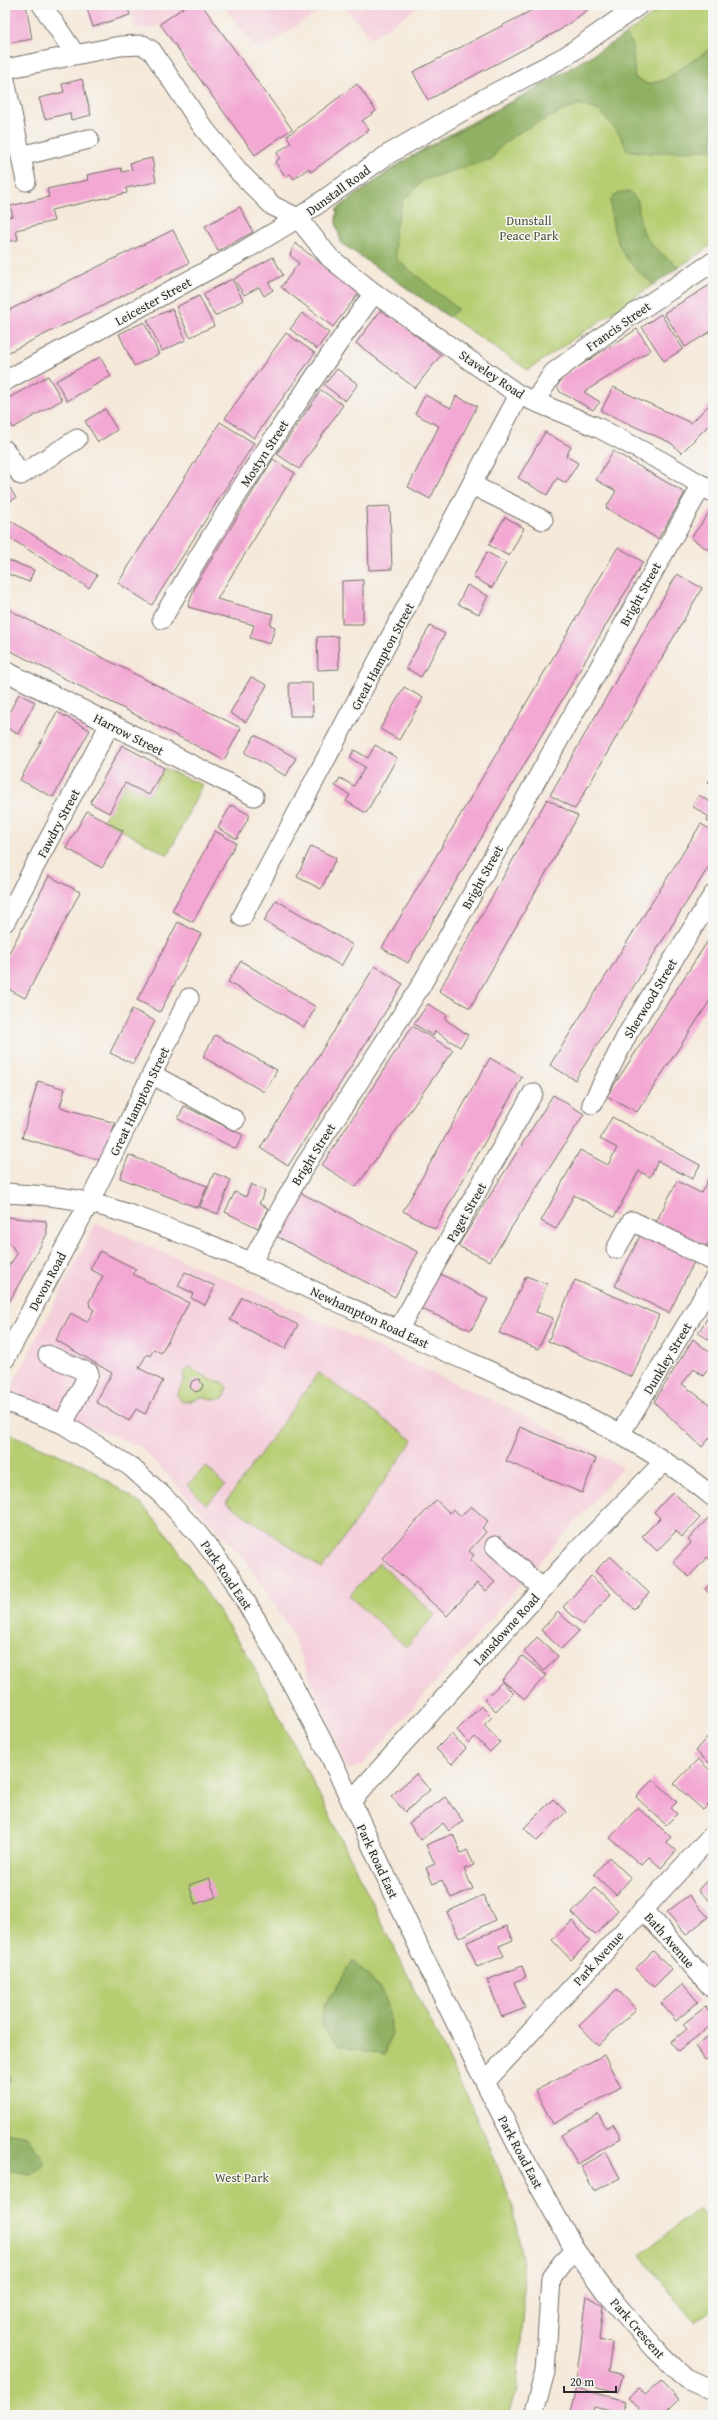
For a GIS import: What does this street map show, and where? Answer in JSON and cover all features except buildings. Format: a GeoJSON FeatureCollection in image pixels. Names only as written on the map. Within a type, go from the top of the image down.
{"type":"FeatureCollection","features":[{"type":"Feature","properties":{"kind":"street"},"geometry":{"type":"LineString","coordinates":[[42,5],[75,54]]}},
{"type":"Feature","properties":{"kind":"street","name":"Dunstall Road"},"geometry":{"type":"LineString","coordinates":[[5,69],[75,54],[133,44],[143,45],[152,51],[224,155],[273,206],[298,218],[387,155],[487,97],[566,56],[639,5]]}},
{"type":"Feature","properties":{"kind":"street"},"geometry":{"type":"LineString","coordinates":[[5,80],[26,181]]}},
{"type":"Feature","properties":{"kind":"street"},"geometry":{"type":"LineString","coordinates":[[21,156],[89,139]]}},
{"type":"Feature","properties":{"kind":"street","name":"Staveley Road"},"geometry":{"type":"LineString","coordinates":[[298,218],[330,258],[374,293],[527,398],[599,428],[707,488]]}},
{"type":"Feature","properties":{"kind":"street","name":"Leicester Street"},"geometry":{"type":"LineString","coordinates":[[5,381],[224,262],[298,218]]}},
{"type":"Feature","properties":{"kind":"street","name":"Francis Street"},"geometry":{"type":"LineString","coordinates":[[527,398],[553,373],[626,319],[713,262]]}},
{"type":"Feature","properties":{"kind":"street","name":"Mostyn Street"},"geometry":{"type":"LineString","coordinates":[[162,618],[204,546],[314,377],[374,293]]}},
{"type":"Feature","properties":{"kind":"street","name":"Great Hampton Street"},"geometry":{"type":"LineString","coordinates":[[242,917],[472,485],[527,398]]}},
{"type":"Feature","properties":{"kind":"street"},"geometry":{"type":"LineString","coordinates":[[5,450],[22,475],[77,439]]}},
{"type":"Feature","properties":{"kind":"street"},"geometry":{"type":"LineString","coordinates":[[472,485],[543,520]]}},
{"type":"Feature","properties":{"kind":"street","name":"Bright Street"},"geometry":{"type":"LineString","coordinates":[[251,1263],[304,1167],[420,987],[707,488]]}},
{"type":"Feature","properties":{"kind":"street","name":"Harrow Street"},"geometry":{"type":"LineString","coordinates":[[5,671],[254,796]]}},
{"type":"Feature","properties":{"kind":"street","name":"Fawdry Street"},"geometry":{"type":"LineString","coordinates":[[5,922],[110,724]]}},
{"type":"Feature","properties":{"kind":"street","name":"Sherwood Street"},"geometry":{"type":"LineString","coordinates":[[592,1104],[628,1033],[713,894]]}},
{"type":"Feature","properties":{"kind":"street","name":"Great Hampton Street"},"geometry":{"type":"LineString","coordinates":[[89,1202],[153,1075],[189,998]]}},
{"type":"Feature","properties":{"kind":"street"},"geometry":{"type":"LineString","coordinates":[[153,1075],[235,1120]]}},
{"type":"Feature","properties":{"kind":"street","name":"Paget Street"},"geometry":{"type":"LineString","coordinates":[[398,1330],[533,1093]]}},
{"type":"Feature","properties":{"kind":"street","name":"Newhampton Road East"},"geometry":{"type":"LineString","coordinates":[[5,1193],[89,1202],[139,1217],[251,1263],[620,1434],[664,1462],[713,1497]]}},
{"type":"Feature","properties":{"kind":"street","name":"Devon Road"},"geometry":{"type":"LineString","coordinates":[[5,1358],[89,1202]]}},
{"type":"Feature","properties":{"kind":"street"},"geometry":{"type":"LineString","coordinates":[[616,1249],[632,1221],[713,1261]]}},
{"type":"Feature","properties":{"kind":"street","name":"Dunkley Street"},"geometry":{"type":"LineString","coordinates":[[620,1434],[713,1281]]}},
{"type":"Feature","properties":{"kind":"street"},"geometry":{"type":"LineString","coordinates":[[48,1355],[88,1373],[63,1424]]}},
{"type":"Feature","properties":{"kind":"street","name":"Park Road East"},"geometry":{"type":"LineString","coordinates":[[5,1401],[63,1424],[132,1467],[164,1497],[199,1535],[234,1581],[261,1627],[352,1800],[362,1828],[419,1949],[485,2082],[528,2166],[576,2250]]}},
{"type":"Feature","properties":{"kind":"street","name":"Lansdowne Road"},"geometry":{"type":"LineString","coordinates":[[352,1800],[543,1589],[664,1462]]}},
{"type":"Feature","properties":{"kind":"street"},"geometry":{"type":"LineString","coordinates":[[495,1546],[543,1589]]}},
{"type":"Feature","properties":{"kind":"street","name":"Park Avenue"},"geometry":{"type":"LineString","coordinates":[[485,2082],[713,1834]]}},
{"type":"Feature","properties":{"kind":"street","name":"Bath Avenue"},"geometry":{"type":"LineString","coordinates":[[643,1909],[713,1989]]}},
{"type":"Feature","properties":{"kind":"street"},"geometry":{"type":"LineString","coordinates":[[533,2415],[545,2372],[551,2278],[562,2263],[576,2250]]}},
{"type":"Feature","properties":{"kind":"street","name":"Park Crescent"},"geometry":{"type":"LineString","coordinates":[[576,2250],[604,2290],[654,2348],[686,2379],[713,2391]]}},
{"type":"Feature","properties":{"kind":"shaded area"},"geometry":{"type":"Polygon","coordinates":[[[128,5],[185,5],[150,30],[143,27],[135,29],[128,5]]]}},
{"type":"Feature","properties":{"kind":"shaded area"},"geometry":{"type":"Polygon","coordinates":[[[223,5],[329,5],[258,51],[223,5]]]}},
{"type":"Feature","properties":{"kind":"shaded area"},"geometry":{"type":"Polygon","coordinates":[[[343,5],[421,5],[371,38],[343,5]]]}},
{"type":"Feature","properties":{"kind":"shaded area"},"geometry":{"type":"Polygon","coordinates":[[[96,1223],[262,1295],[503,1405],[623,1467],[362,1766],[348,1770],[289,1628],[246,1560],[141,1447],[8,1394],[96,1223]]]}},
{"type":"Feature","properties":{"kind":"green space","name":"Dunstall Peace Park"},"geometry":{"type":"Polygon","coordinates":[[[664,5],[713,5],[713,244],[528,370],[342,243],[336,223],[337,209],[409,158],[604,49],[635,28],[664,5]]]}},
{"type":"Feature","properties":{"kind":"green space"},"geometry":{"type":"Polygon","coordinates":[[[625,35],[632,43],[635,78],[648,84],[664,80],[713,47],[713,149],[649,153],[627,150],[620,135],[600,111],[578,104],[518,133],[498,149],[492,159],[423,180],[403,201],[394,233],[396,259],[458,309],[449,317],[341,243],[336,223],[337,209],[409,158],[526,95],[625,35]]]}},
{"type":"Feature","properties":{"kind":"green space"},"geometry":{"type":"Polygon","coordinates":[[[620,192],[630,192],[638,201],[641,225],[648,240],[654,247],[679,267],[654,285],[627,259],[618,243],[611,216],[611,199],[620,192]]]}},
{"type":"Feature","properties":{"kind":"green space"},"geometry":{"type":"Polygon","coordinates":[[[164,768],[202,785],[168,855],[103,820],[125,783],[149,795],[164,768]]]}},
{"type":"Feature","properties":{"kind":"green space"},"geometry":{"type":"Polygon","coordinates":[[[190,1368],[211,1380],[223,1382],[227,1388],[225,1397],[216,1399],[202,1398],[182,1402],[177,1395],[184,1380],[184,1372],[190,1368]]]}},
{"type":"Feature","properties":{"kind":"green space"},"geometry":{"type":"Polygon","coordinates":[[[318,1373],[413,1440],[322,1569],[226,1502],[318,1373]]]}},
{"type":"Feature","properties":{"kind":"green space","name":"West Park"},"geometry":{"type":"Polygon","coordinates":[[[5,1432],[86,1466],[141,1504],[168,1535],[247,1654],[329,1814],[471,2105],[494,2157],[514,2211],[523,2265],[524,2310],[516,2394],[509,2415],[5,2415],[5,1432]]]}},
{"type":"Feature","properties":{"kind":"green space"},"geometry":{"type":"Polygon","coordinates":[[[206,1466],[225,1486],[206,1504],[187,1485],[206,1466]]]}},
{"type":"Feature","properties":{"kind":"green space"},"geometry":{"type":"Polygon","coordinates":[[[379,1563],[435,1615],[406,1647],[349,1596],[379,1563]]]}},
{"type":"Feature","properties":{"kind":"green space"},"geometry":{"type":"Polygon","coordinates":[[[353,1960],[384,1993],[392,2032],[385,2055],[338,2045],[321,2024],[323,2008],[353,1960]]]}},
{"type":"Feature","properties":{"kind":"green space"},"geometry":{"type":"Polygon","coordinates":[[[5,2062],[11,2081],[5,2086],[5,2062]]]}},
{"type":"Feature","properties":{"kind":"green space"},"geometry":{"type":"Polygon","coordinates":[[[5,2132],[27,2136],[45,2164],[33,2174],[5,2170],[5,2132]]]}},
{"type":"Feature","properties":{"kind":"green space"},"geometry":{"type":"Polygon","coordinates":[[[699,2208],[713,2226],[713,2309],[695,2323],[640,2255],[699,2208]]]}}]}
